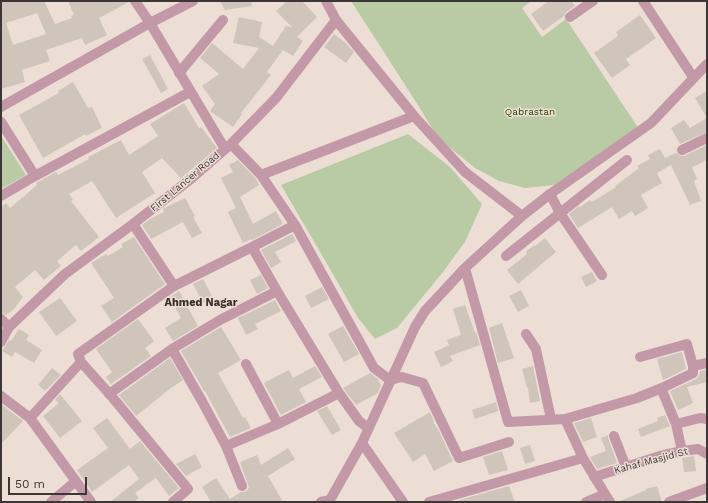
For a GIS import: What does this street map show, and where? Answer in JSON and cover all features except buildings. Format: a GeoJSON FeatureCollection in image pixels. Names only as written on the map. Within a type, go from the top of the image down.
{"type":"FeatureCollection","features":[{"type":"Feature","properties":{"kind":"street"},"geometry":{"type":"LineString","coordinates":[[135,1],[150,23],[190,92],[228,146],[261,175],[295,225],[374,368],[390,380]]}},
{"type":"Feature","properties":{"kind":"street"},"geometry":{"type":"LineString","coordinates":[[1,107],[150,23],[193,1]]}},
{"type":"Feature","properties":{"kind":"street"},"geometry":{"type":"LineString","coordinates":[[326,1],[336,20],[414,116],[465,172],[522,216]]}},
{"type":"Feature","properties":{"kind":"street"},"geometry":{"type":"LineString","coordinates":[[570,17],[593,1]]}},
{"type":"Feature","properties":{"kind":"street"},"geometry":{"type":"LineString","coordinates":[[643,1],[693,77]]}},
{"type":"Feature","properties":{"kind":"street"},"geometry":{"type":"LineString","coordinates":[[179,73],[223,20]]}},
{"type":"Feature","properties":{"kind":"street","name":"First Lancer Road"},"geometry":{"type":"LineString","coordinates":[[1,342],[9,327],[66,274],[192,178],[228,146],[276,98],[336,20]]}},
{"type":"Feature","properties":{"kind":"street"},"geometry":{"type":"LineString","coordinates":[[327,501],[362,443],[415,327],[425,311],[465,268],[522,216],[550,194],[651,123],[693,77],[707,65]]}},
{"type":"Feature","properties":{"kind":"street"},"geometry":{"type":"LineString","coordinates":[[1,196],[190,92]]}},
{"type":"Feature","properties":{"kind":"street"},"geometry":{"type":"LineString","coordinates":[[261,175],[414,116]]}},
{"type":"Feature","properties":{"kind":"street"},"geometry":{"type":"LineString","coordinates":[[1,122],[35,176]]}},
{"type":"Feature","properties":{"kind":"street"},"geometry":{"type":"LineString","coordinates":[[682,150],[707,138]]}},
{"type":"Feature","properties":{"kind":"street"},"geometry":{"type":"LineString","coordinates":[[506,256],[627,160]]}},
{"type":"Feature","properties":{"kind":"street"},"geometry":{"type":"LineString","coordinates":[[550,194],[560,213],[602,276]]}},
{"type":"Feature","properties":{"kind":"street"},"geometry":{"type":"LineString","coordinates":[[133,224],[174,286]]}},
{"type":"Feature","properties":{"kind":"street"},"geometry":{"type":"LineString","coordinates":[[173,502],[188,489],[81,362],[78,354],[174,286],[295,225]]}},
{"type":"Feature","properties":{"kind":"street"},"geometry":{"type":"LineString","coordinates":[[252,247],[339,393],[359,421],[368,428]]}},
{"type":"Feature","properties":{"kind":"street"},"geometry":{"type":"LineString","coordinates":[[465,268],[508,422],[565,419],[637,398],[693,373],[693,366],[687,344],[640,357]]}},
{"type":"Feature","properties":{"kind":"street"},"geometry":{"type":"LineString","coordinates":[[109,394],[172,349],[220,320],[277,291]]}},
{"type":"Feature","properties":{"kind":"street"},"geometry":{"type":"LineString","coordinates":[[1,318],[9,327]]}},
{"type":"Feature","properties":{"kind":"street"},"geometry":{"type":"LineString","coordinates":[[526,334],[536,349],[551,419]]}},
{"type":"Feature","properties":{"kind":"street"},"geometry":{"type":"LineString","coordinates":[[172,349],[226,446],[242,486]]}},
{"type":"Feature","properties":{"kind":"street"},"geometry":{"type":"LineString","coordinates":[[30,418],[81,362]]}},
{"type":"Feature","properties":{"kind":"street"},"geometry":{"type":"LineString","coordinates":[[693,366],[707,363]]}},
{"type":"Feature","properties":{"kind":"street"},"geometry":{"type":"LineString","coordinates":[[246,364],[278,424]]}},
{"type":"Feature","properties":{"kind":"street"},"geometry":{"type":"LineString","coordinates":[[390,380],[402,377],[423,383],[459,458],[509,442]]}},
{"type":"Feature","properties":{"kind":"street"},"geometry":{"type":"LineString","coordinates":[[661,388],[676,424],[682,451]]}},
{"type":"Feature","properties":{"kind":"street"},"geometry":{"type":"LineString","coordinates":[[226,446],[278,424],[339,393]]}},
{"type":"Feature","properties":{"kind":"street"},"geometry":{"type":"LineString","coordinates":[[1,396],[30,418],[91,502]]}},
{"type":"Feature","properties":{"kind":"street"},"geometry":{"type":"LineString","coordinates":[[676,424],[700,418],[707,419]]}},
{"type":"Feature","properties":{"kind":"street"},"geometry":{"type":"LineString","coordinates":[[565,419],[583,458],[607,498],[586,502]]}},
{"type":"Feature","properties":{"kind":"street"},"geometry":{"type":"LineString","coordinates":[[614,436],[626,467]]}},
{"type":"Feature","properties":{"kind":"street"},"geometry":{"type":"LineString","coordinates":[[362,443],[402,502]]}},
{"type":"Feature","properties":{"kind":"street","name":"Kahaf Masjid St"},"geometry":{"type":"LineString","coordinates":[[594,477],[660,456],[682,451],[704,450]]}},
{"type":"Feature","properties":{"kind":"street"},"geometry":{"type":"LineString","coordinates":[[429,502],[583,458]]}},
{"type":"Feature","properties":{"kind":"street"},"geometry":{"type":"LineString","coordinates":[[51,502],[76,481]]}},
{"type":"Feature","properties":{"kind":"street"},"geometry":{"type":"LineString","coordinates":[[669,502],[707,488]]}},
{"type":"Feature","properties":{"kind":"green space","name":"Qabrastan"},"geometry":{"type":"Polygon","coordinates":[[[351,1],[531,1],[522,8],[542,37],[566,19],[639,129],[554,185],[525,188],[499,181],[475,168],[438,138],[351,1]]]}},
{"type":"Feature","properties":{"kind":"green space"},"geometry":{"type":"Polygon","coordinates":[[[408,134],[450,167],[482,204],[465,242],[443,272],[397,328],[375,339],[358,318],[281,185],[408,134]]]}},
{"type":"Feature","properties":{"kind":"green space"},"geometry":{"type":"Polygon","coordinates":[[[1,136],[26,175],[1,189],[1,136]]]}},
{"type":"Feature","properties":{"kind":"district","name":"Ahmed Nagar"},"geometry":{"type":"Point","coordinates":[201,303]}}]}
